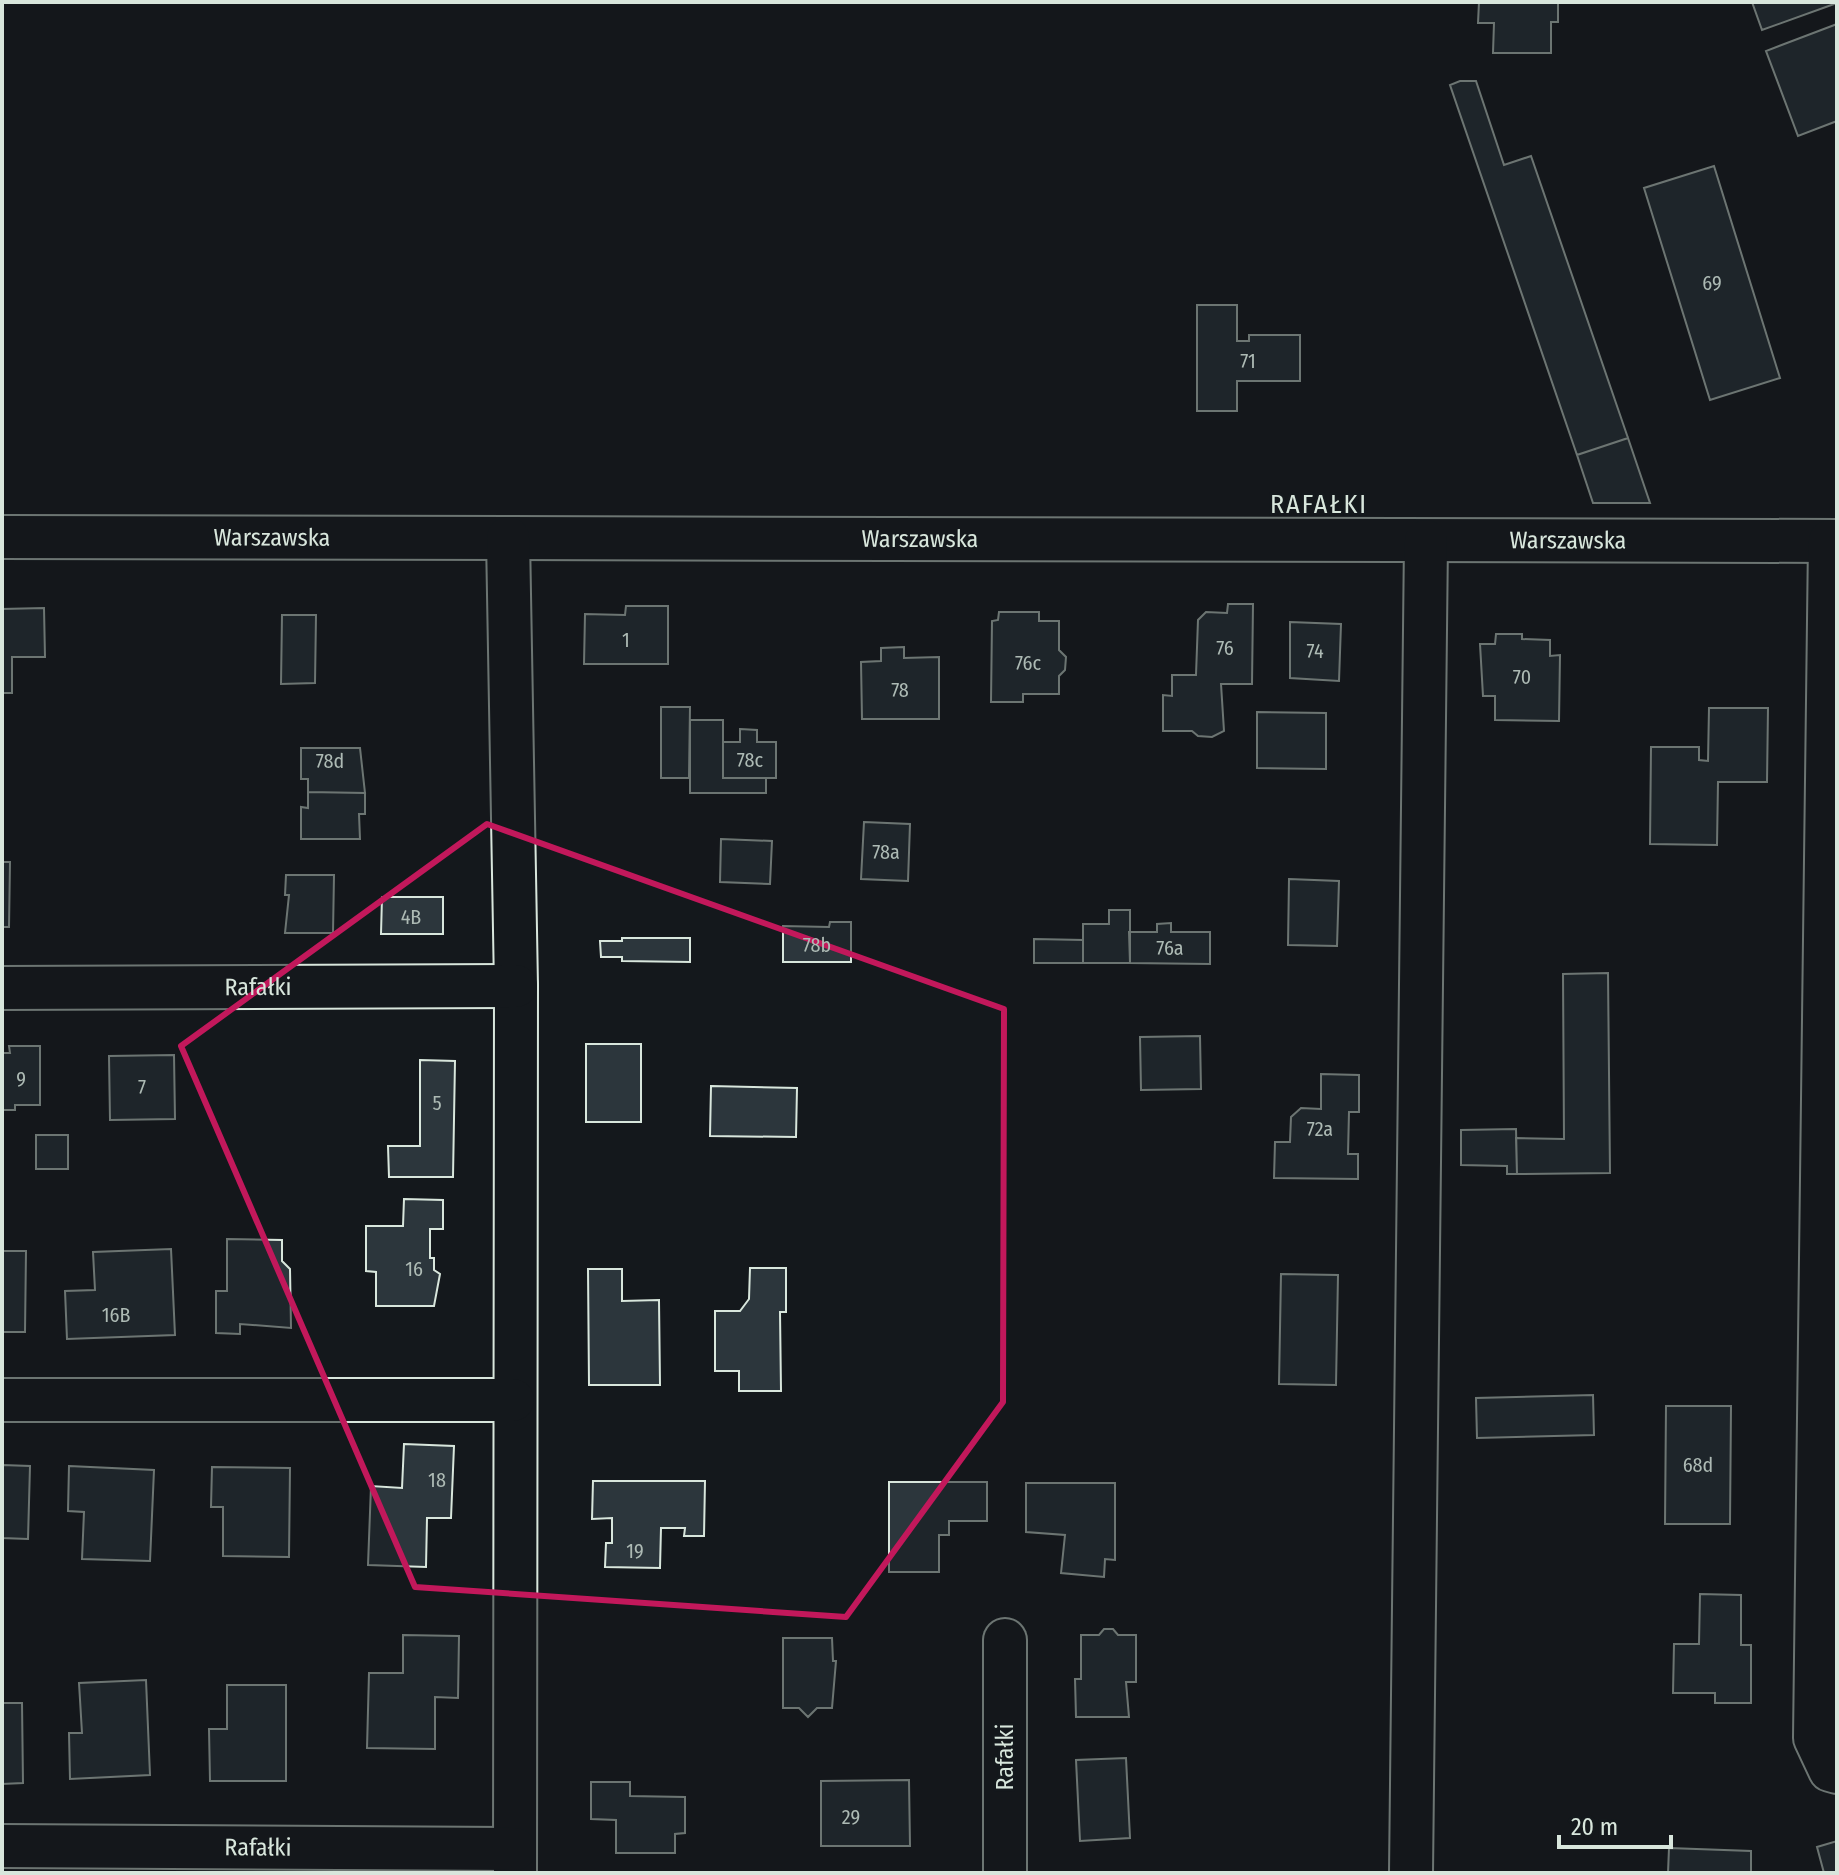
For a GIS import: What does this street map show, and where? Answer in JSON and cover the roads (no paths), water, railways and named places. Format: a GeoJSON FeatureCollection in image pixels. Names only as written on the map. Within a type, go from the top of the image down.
{"type":"FeatureCollection","features":[{"type":"Feature","properties":{"kind":"street","name":"Warszawska"},"geometry":{"type":"LineString","coordinates":[[2,537],[1833,541]]}},
{"type":"Feature","properties":{"kind":"street","name":"Rafałki"},"geometry":{"type":"LineString","coordinates":[[2,1846],[515,1861],[513,1400],[516,986],[508,538]]}},
{"type":"Feature","properties":{"kind":"street"},"geometry":{"type":"LineString","coordinates":[[1411,1873],[1426,541]]}},
{"type":"Feature","properties":{"kind":"street"},"geometry":{"type":"LineString","coordinates":[[1833,541],[1815,1738],[1830,1770],[1837,1772]]}},
{"type":"Feature","properties":{"kind":"street","name":"Rafałki"},"geometry":{"type":"LineString","coordinates":[[2,988],[516,986]]}},
{"type":"Feature","properties":{"kind":"street"},"geometry":{"type":"LineString","coordinates":[[2,1400],[513,1400]]}},
{"type":"Feature","properties":{"kind":"street","name":"Rafałki"},"geometry":{"type":"LineString","coordinates":[[1005,1640],[1005,1873]]}},
{"type":"Feature","properties":{"kind":"district","name":"RAFAŁKI"},"geometry":{"type":"Point","coordinates":[1319,504]}}]}
